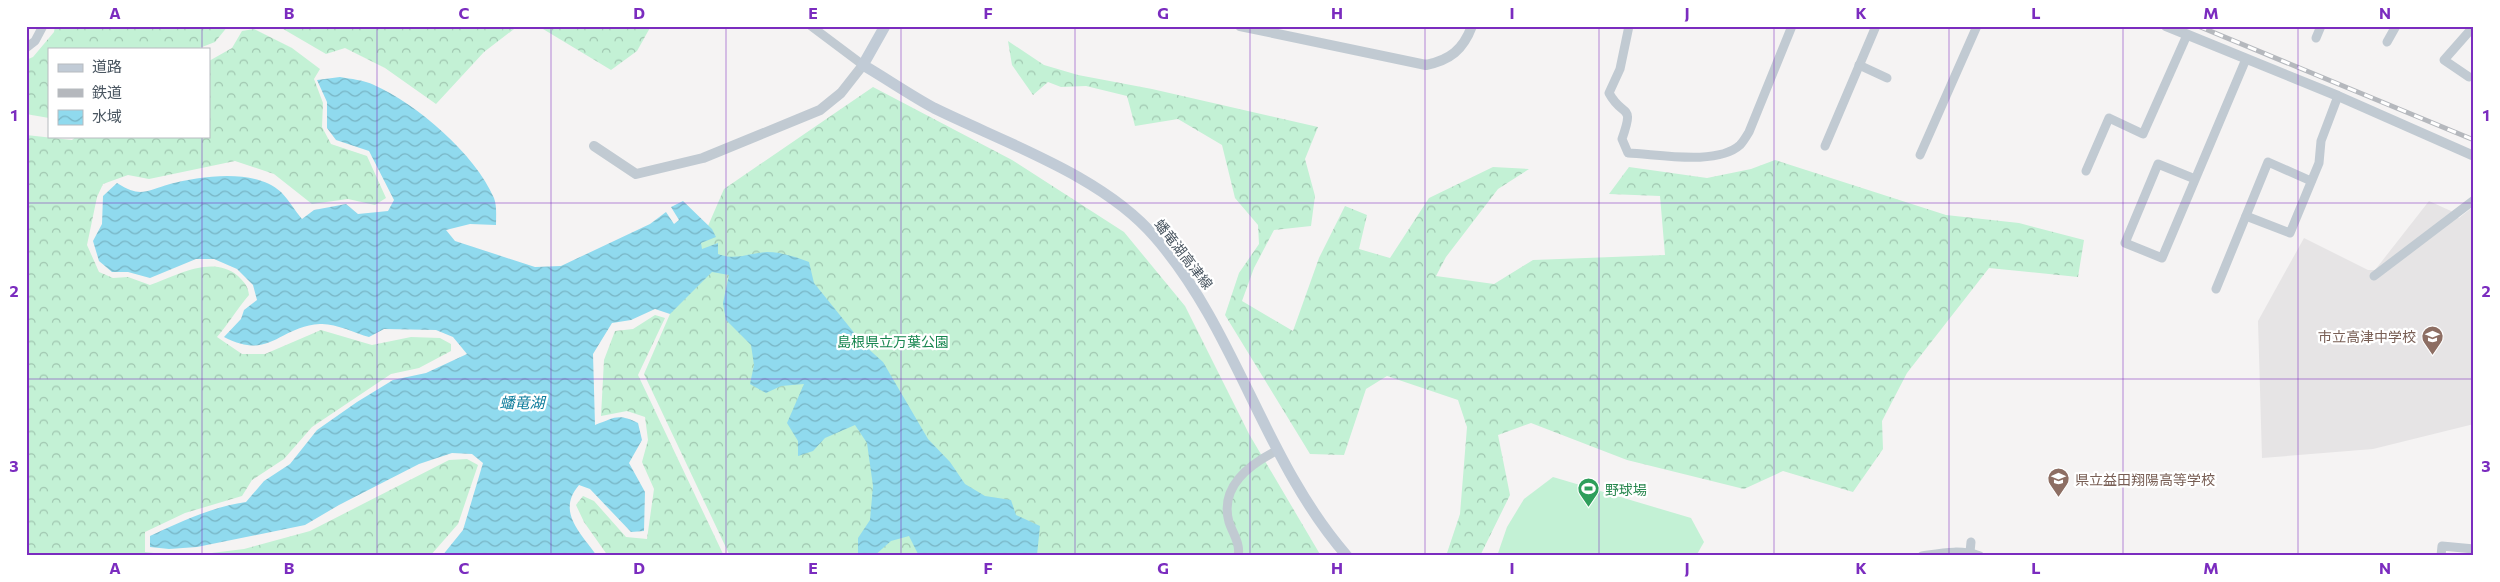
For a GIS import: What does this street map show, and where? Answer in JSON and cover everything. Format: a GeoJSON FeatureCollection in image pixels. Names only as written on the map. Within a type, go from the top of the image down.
{"type":"FeatureCollection","features":[{"type":"Feature","properties":{"kind":"main road"},"geometry":{"type":"LineString","coordinates":[[863,65],[885,26]]}},
{"type":"Feature","properties":{"kind":"main road","name":"蟠竜湖高津線"},"geometry":{"type":"LineString","coordinates":[[863,65],[932,107],[1082,179],[1123,207],[1154,235],[1190,282],[1204,305],[1278,450],[1322,524],[1347,556]]}},
{"type":"Feature","properties":{"kind":"street"},"geometry":{"type":"LineString","coordinates":[[26,48],[36,41],[43,26]]}},
{"type":"Feature","properties":{"kind":"street"},"geometry":{"type":"LineString","coordinates":[[594,146],[636,174],[703,158],[820,110],[841,92],[863,65],[812,26]]}},
{"type":"Feature","properties":{"kind":"street"},"geometry":{"type":"LineString","coordinates":[[1240,26],[1426,65],[1443,61],[1458,52],[1467,39],[1472,26]]}},
{"type":"Feature","properties":{"kind":"street"},"geometry":{"type":"LineString","coordinates":[[1630,26],[1620,69],[1609,93],[1628,113],[1629,120],[1622,139],[1628,153],[1712,157],[1728,153],[1740,145],[1749,132],[1792,26]]}},
{"type":"Feature","properties":{"kind":"street"},"geometry":{"type":"LineString","coordinates":[[1825,146],[1876,26]]}},
{"type":"Feature","properties":{"kind":"street"},"geometry":{"type":"LineString","coordinates":[[1920,155],[1977,26]]}},
{"type":"Feature","properties":{"kind":"street"},"geometry":{"type":"LineString","coordinates":[[2166,26],[2338,96],[2474,156]]}},
{"type":"Feature","properties":{"kind":"street"},"geometry":{"type":"LineString","coordinates":[[2316,38],[2321,26]]}},
{"type":"Feature","properties":{"kind":"street"},"geometry":{"type":"LineString","coordinates":[[2387,42],[2396,26]]}},
{"type":"Feature","properties":{"kind":"street"},"geometry":{"type":"LineString","coordinates":[[2470,77],[2444,60],[2474,26]]}},
{"type":"Feature","properties":{"kind":"street"},"geometry":{"type":"LineString","coordinates":[[2086,171],[2109,118],[2143,134],[2187,35]]}},
{"type":"Feature","properties":{"kind":"street"},"geometry":{"type":"LineString","coordinates":[[2195,180],[2158,164],[2125,243],[2162,258],[2195,180],[2246,59]]}},
{"type":"Feature","properties":{"kind":"street"},"geometry":{"type":"LineString","coordinates":[[1859,65],[1887,78]]}},
{"type":"Feature","properties":{"kind":"street"},"geometry":{"type":"LineString","coordinates":[[2246,216],[2290,233],[2319,163],[2321,141],[2338,96]]}},
{"type":"Feature","properties":{"kind":"street"},"geometry":{"type":"LineString","coordinates":[[2216,289],[2268,162],[2311,181]]}},
{"type":"Feature","properties":{"kind":"street"},"geometry":{"type":"LineString","coordinates":[[2374,276],[2474,200]]}},
{"type":"Feature","properties":{"kind":"street"},"geometry":{"type":"LineString","coordinates":[[1238,556],[1235,536],[1229,520],[1228,502],[1236,480],[1254,462],[1278,450]]}},
{"type":"Feature","properties":{"kind":"street"},"geometry":{"type":"LineString","coordinates":[[1970,552],[1972,542]]}},
{"type":"Feature","properties":{"kind":"street"},"geometry":{"type":"LineString","coordinates":[[2441,556],[2442,546],[2474,549]]}},
{"type":"Feature","properties":{"kind":"street"},"geometry":{"type":"LineString","coordinates":[[1922,556],[1952,551],[1970,552],[1980,556]]}},
{"type":"Feature","properties":{"kind":"shaded area"},"geometry":{"type":"Polygon","coordinates":[[[2429,201],[2451,211],[2459,218],[2474,206],[2474,424],[2373,449],[2262,458],[2258,321],[2304,238],[2368,270],[2375,270],[2429,201]]]}},
{"type":"Feature","properties":{"kind":"green space"},"geometry":{"type":"Polygon","coordinates":[[[55,26],[228,26],[215,42],[200,48],[48,48],[48,118],[26,114],[26,60],[33,57],[54,32],[55,26]]]}},
{"type":"Feature","properties":{"kind":"green space"},"geometry":{"type":"Polygon","coordinates":[[[278,26],[518,26],[484,52],[436,104],[385,68],[345,48],[326,54],[278,26]]]}},
{"type":"Feature","properties":{"kind":"green space"},"geometry":{"type":"Polygon","coordinates":[[[538,26],[651,26],[637,51],[611,70],[538,26]]]}},
{"type":"Feature","properties":{"kind":"green space"},"geometry":{"type":"Polygon","coordinates":[[[254,29],[292,48],[320,69],[314,79],[323,103],[322,127],[331,144],[367,156],[386,198],[375,205],[348,199],[312,204],[274,174],[235,161],[149,179],[128,175],[103,184],[97,197],[87,245],[99,272],[113,278],[128,277],[150,285],[194,269],[217,267],[228,270],[238,276],[244,283],[249,295],[217,337],[242,354],[265,354],[321,330],[372,345],[411,337],[440,338],[451,344],[451,351],[419,368],[391,374],[312,427],[284,459],[252,480],[242,496],[185,513],[145,532],[145,552],[181,556],[26,556],[26,135],[72,140],[74,138],[210,138],[210,60],[232,48],[242,31],[254,29]]]}},
{"type":"Feature","properties":{"kind":"green space"},"geometry":{"type":"Polygon","coordinates":[[[1008,41],[1044,65],[1078,75],[1152,89],[1318,127],[1305,159],[1315,196],[1311,226],[1274,230],[1254,268],[1242,301],[1293,331],[1319,258],[1345,206],[1367,215],[1359,249],[1390,258],[1429,198],[1493,167],[1529,169],[1498,189],[1446,257],[1436,276],[1494,284],[1533,260],[1665,255],[1660,196],[1609,194],[1629,167],[1707,178],[1751,169],[1775,160],[1946,215],[2019,223],[2084,240],[2078,277],[1989,268],[1907,373],[1882,421],[1883,449],[1853,492],[1783,471],[1744,489],[1627,460],[1531,423],[1498,435],[1510,495],[1480,556],[1446,556],[1460,514],[1467,427],[1458,400],[1387,376],[1366,389],[1344,455],[1310,454],[1225,315],[1239,273],[1259,244],[1258,225],[1235,198],[1222,145],[1178,119],[1135,126],[1127,96],[1086,86],[1061,87],[1048,82],[1033,95],[1012,65],[1008,41]]]}},
{"type":"Feature","properties":{"kind":"green space","name":"島根県立万葉公園"},"geometry":{"type":"Polygon","coordinates":[[[873,87],[1012,160],[1124,232],[1185,306],[1249,434],[1321,556],[730,556],[644,374],[724,189],[873,87]]]}},
{"type":"Feature","properties":{"kind":"green space"},"geometry":{"type":"Polygon","coordinates":[[[655,315],[665,318],[638,375],[724,556],[608,556],[584,522],[576,505],[583,496],[594,501],[626,537],[647,539],[654,489],[642,462],[648,440],[645,417],[627,411],[601,416],[604,360],[615,331],[633,329],[655,315]]]}},
{"type":"Feature","properties":{"kind":"green space"},"geometry":{"type":"Polygon","coordinates":[[[467,459],[478,465],[458,524],[430,556],[187,556],[244,549],[310,531],[449,460],[467,459]]]}},
{"type":"Feature","properties":{"kind":"green space","name":"野球場"},"geometry":{"type":"Polygon","coordinates":[[[1553,477],[1691,518],[1704,542],[1696,556],[1497,556],[1507,527],[1524,499],[1553,477]]]}},
{"type":"Feature","properties":{"kind":"water","name":"蟠竜湖"},"geometry":{"type":"Polygon","coordinates":[[[340,77],[370,83],[408,104],[443,132],[459,148],[485,181],[495,201],[496,225],[470,224],[446,230],[455,241],[535,267],[561,266],[650,224],[666,212],[674,224],[679,220],[671,207],[683,201],[712,229],[716,237],[701,243],[702,249],[718,243],[718,254],[725,256],[737,257],[772,252],[809,262],[814,283],[864,345],[883,362],[928,439],[950,462],[965,484],[985,496],[1011,500],[1016,515],[1040,526],[1037,555],[919,556],[909,536],[891,541],[874,556],[858,553],[858,538],[870,520],[873,486],[867,443],[855,425],[825,438],[813,451],[798,456],[798,441],[787,423],[804,384],[781,386],[766,393],[750,384],[754,365],[751,345],[726,320],[723,303],[729,275],[712,272],[670,314],[655,309],[631,320],[612,323],[593,354],[595,425],[620,417],[638,423],[642,440],[629,463],[645,492],[644,531],[631,532],[590,489],[579,485],[570,504],[570,513],[578,531],[597,556],[442,556],[463,530],[483,463],[472,454],[452,453],[419,464],[339,505],[305,525],[197,547],[169,549],[150,547],[150,536],[209,511],[246,502],[264,481],[290,464],[317,430],[393,380],[426,373],[467,354],[453,337],[436,330],[384,329],[369,337],[326,324],[305,326],[264,344],[253,346],[240,343],[224,337],[241,319],[244,310],[257,300],[253,285],[237,269],[214,259],[196,259],[150,278],[128,272],[112,272],[99,261],[93,241],[102,224],[103,196],[117,183],[125,188],[143,192],[197,178],[243,177],[270,184],[287,198],[302,219],[314,210],[346,204],[358,214],[388,211],[394,200],[369,151],[336,140],[327,128],[327,102],[317,80],[340,77]]]}},
{"type":"Feature","properties":{"kind":"railway"},"geometry":{"type":"LineString","coordinates":[[2198,26],[2474,140]]}},
{"type":"Feature","properties":{"kind":"place","name":"市立高津中学校"},"geometry":{"type":"Point","coordinates":[2432,355]}},
{"type":"Feature","properties":{"kind":"place","name":"県立益田翔陽高等学校"},"geometry":{"type":"Point","coordinates":[2059,498]}},
{"type":"Feature","properties":{"kind":"place","name":"野球場"},"geometry":{"type":"Point","coordinates":[1589,508]}}]}
